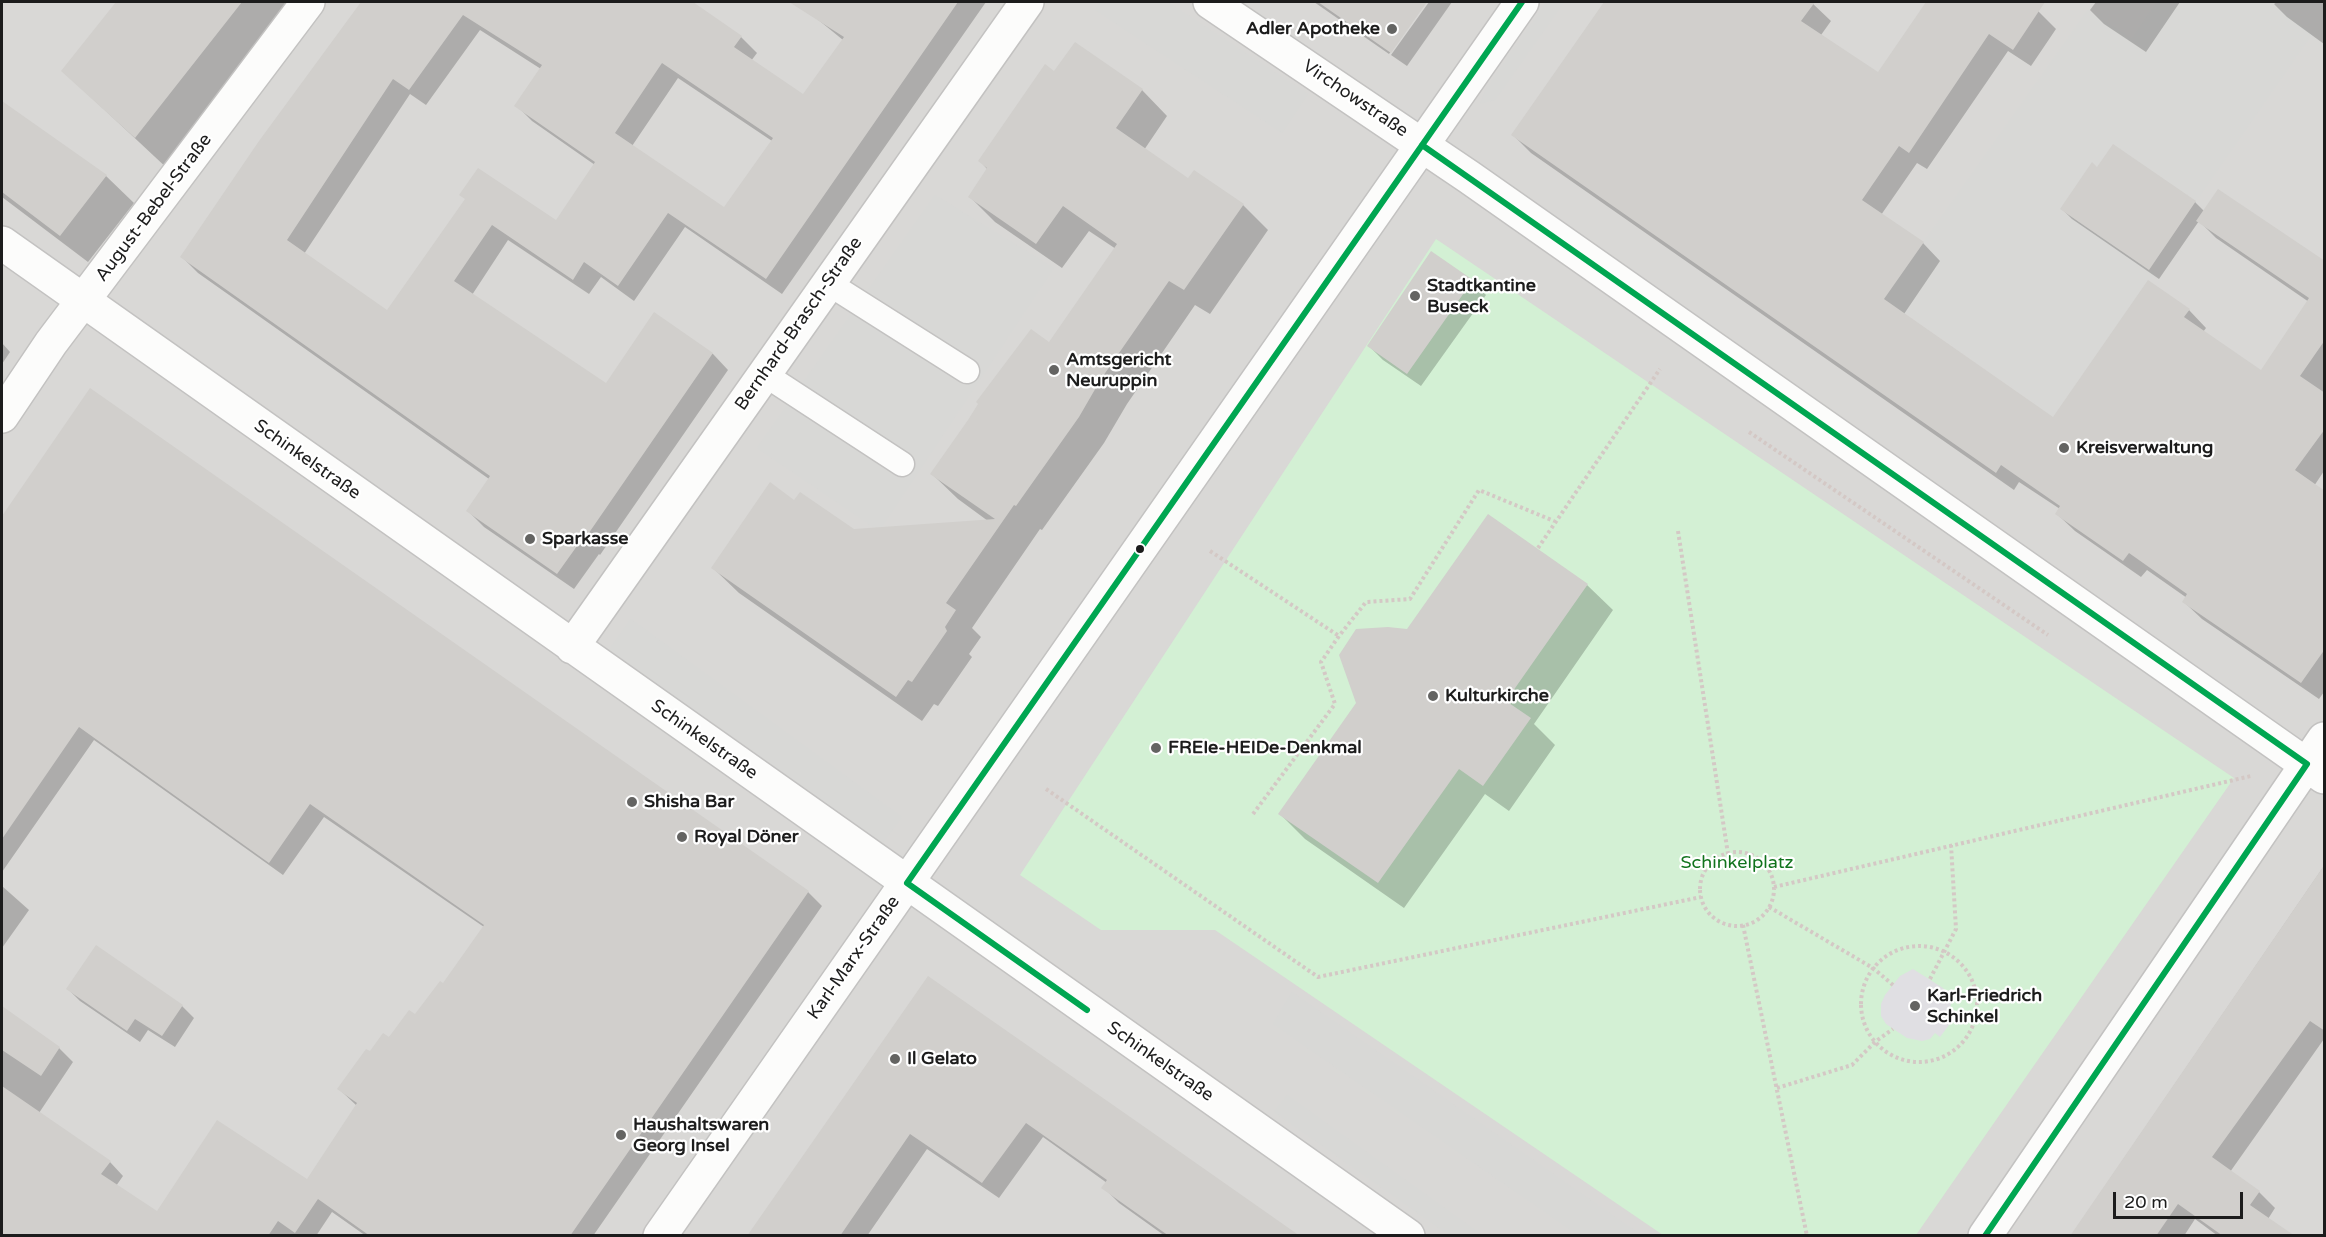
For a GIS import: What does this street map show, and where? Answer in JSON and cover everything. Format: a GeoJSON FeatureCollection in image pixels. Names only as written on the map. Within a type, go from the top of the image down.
{"type":"FeatureCollection","features":[{"type":"Feature","properties":{"kind":"street","name":"August-Bebel-Straße"},"geometry":{"type":"LineString","coordinates":[[2,416],[51,343],[308,2]]}},
{"type":"Feature","properties":{"kind":"street","name":"Bernhard-Brasch-Straße"},"geometry":{"type":"LineString","coordinates":[[572,647],[1027,2]]}},
{"type":"Feature","properties":{"kind":"street","name":"Virchowstraße"},"geometry":{"type":"LineString","coordinates":[[1210,2],[2319,760]]}},
{"type":"Feature","properties":{"kind":"street","name":"Karl-Marx-Straße"},"geometry":{"type":"LineString","coordinates":[[660,1236],[1522,2]]}},
{"type":"Feature","properties":{"kind":"street","name":"Schinkelstraße"},"geometry":{"type":"LineString","coordinates":[[2,243],[906,884],[1408,1236]]}},
{"type":"Feature","properties":{"kind":"street"},"geometry":{"type":"LineString","coordinates":[[1985,1236],[2319,760]]}},
{"type":"Feature","properties":{"kind":"lane"},"geometry":{"type":"LineString","coordinates":[[828,283],[967,371]]}},
{"type":"Feature","properties":{"kind":"lane"},"geometry":{"type":"LineString","coordinates":[[764,374],[902,464]]}},
{"type":"Feature","properties":{"kind":"path"},"geometry":{"type":"LineString","coordinates":[[1538,548],[1554,521],[1660,369]]}},
{"type":"Feature","properties":{"kind":"path"},"geometry":{"type":"LineString","coordinates":[[1749,432],[2056,641]]}},
{"type":"Feature","properties":{"kind":"path"},"geometry":{"type":"LineString","coordinates":[[1253,814],[1335,704],[1321,662],[1339,636],[1366,602],[1410,599],[1479,490],[1554,521]]}},
{"type":"Feature","properties":{"kind":"path"},"geometry":{"type":"LineString","coordinates":[[1678,531],[1728,854]]}},
{"type":"Feature","properties":{"kind":"path"},"geometry":{"type":"LineString","coordinates":[[1210,551],[1339,636]]}},
{"type":"Feature","properties":{"kind":"path"},"geometry":{"type":"LineString","coordinates":[[1774,887],[2254,776],[2244,769]]}},
{"type":"Feature","properties":{"kind":"path"},"geometry":{"type":"LineString","coordinates":[[1046,789],[1318,977],[1701,897]]}},
{"type":"Feature","properties":{"kind":"path"},"geometry":{"type":"LineString","coordinates":[[1930,979],[1956,928],[1951,845]]}},
{"type":"Feature","properties":{"kind":"path"},"geometry":{"type":"LineString","coordinates":[[1738,852],[1758,860],[1766,867],[1774,887],[1769,908],[1763,916],[1743,925],[1732,926],[1712,917],[1701,897],[1700,885],[1708,865],[1728,854],[1738,852]]}},
{"type":"Feature","properties":{"kind":"path"},"geometry":{"type":"LineString","coordinates":[[1769,908],[1873,968],[1893,985]]}},
{"type":"Feature","properties":{"kind":"path"},"geometry":{"type":"LineString","coordinates":[[1743,925],[1807,1236]]}},
{"type":"Feature","properties":{"kind":"path"},"geometry":{"type":"LineString","coordinates":[[1922,946],[1956,959],[1969,974],[1976,990],[1977,1008],[1973,1027],[1963,1042],[1948,1055],[1929,1062],[1909,1062],[1890,1055],[1875,1042],[1864,1025],[1861,1005],[1864,985],[1873,968],[1887,955],[1904,948],[1922,946]]}},
{"type":"Feature","properties":{"kind":"path"},"geometry":{"type":"LineString","coordinates":[[1777,1088],[1852,1065],[1875,1042],[1893,1029]]}},
{"type":"Feature","properties":{"kind":"shaded area"},"geometry":{"type":"Polygon","coordinates":[[[2,2],[2324,2],[2324,1235],[2,1235],[2,2]]]}},
{"type":"Feature","properties":{"kind":"shaded area"},"geometry":{"type":"Polygon","coordinates":[[[1101,2],[1168,2],[1308,94],[1282,133],[1095,10],[1101,2]]]}},
{"type":"Feature","properties":{"kind":"shaded area"},"geometry":{"type":"Polygon","coordinates":[[[1547,2],[1564,2],[1495,100],[1480,104],[1486,89],[1547,2]]]}},
{"type":"Feature","properties":{"kind":"shaded area"},"geometry":{"type":"Polygon","coordinates":[[[2157,2],[2275,2],[2273,5],[2312,34],[2196,201],[2113,144],[2098,167],[2091,163],[2060,209],[2154,274],[2047,426],[2034,417],[2040,407],[1884,298],[2088,10],[2132,39],[2157,2]]]}},
{"type":"Feature","properties":{"kind":"shaded area"},"geometry":{"type":"Polygon","coordinates":[[[935,195],[1054,268],[879,531],[757,448],[935,195]]]}},
{"type":"Feature","properties":{"kind":"shaded area"},"geometry":{"type":"Polygon","coordinates":[[[631,619],[902,817],[871,858],[598,665],[631,619]]]}},
{"type":"Feature","properties":{"kind":"shaded area"},"geometry":{"type":"Polygon","coordinates":[[[1913,969],[1943,988],[1953,999],[1948,1013],[1955,1017],[1940,1037],[1935,1033],[1930,1039],[1922,1041],[1907,1038],[1886,1024],[1881,1016],[1881,1004],[1885,995],[1900,976],[1913,969]]]}},
{"type":"Feature","properties":{"kind":"shaded area"},"geometry":{"type":"Polygon","coordinates":[[[1292,992],[1641,1235],[1578,1235],[1273,1024],[1292,992]]]}},
{"type":"Feature","properties":{"kind":"shaded area"},"geometry":{"type":"Polygon","coordinates":[[[1287,1095],[1482,1235],[1449,1235],[1274,1112],[1287,1095]]]}},
{"type":"Feature","properties":{"kind":"green space","name":"Schinkelplatz"},"geometry":{"type":"Polygon","coordinates":[[[1436,239],[2234,778],[1916,1235],[1663,1235],[1215,930],[1101,930],[1020,875],[1436,239]]]}},
{"type":"Feature","properties":{"kind":"building"},"geometry":{"type":"Polygon","coordinates":[[[116,2],[242,2],[135,138],[61,71],[116,2]]]}},
{"type":"Feature","properties":{"kind":"building"},"geometry":{"type":"Polygon","coordinates":[[[361,2],[693,2],[742,36],[734,47],[803,94],[844,37],[789,2],[958,2],[766,279],[668,213],[618,286],[584,262],[573,280],[492,225],[454,281],[606,383],[654,312],[713,353],[584,540],[582,539],[557,574],[466,511],[490,476],[180,257],[259,141],[361,2]],[[463,15],[409,90],[393,79],[287,240],[387,310],[465,199],[459,195],[478,168],[556,220],[595,162],[514,106],[542,65],[463,15]],[[662,63],[615,133],[724,207],[773,138],[662,63]]]}},
{"type":"Feature","properties":{"kind":"building"},"geometry":{"type":"Polygon","coordinates":[[[1318,2],[1427,2],[1391,53],[1318,2]]]}},
{"type":"Feature","properties":{"kind":"building"},"geometry":{"type":"Polygon","coordinates":[[[1604,2],[1815,2],[1801,21],[1878,72],[1926,2],[2045,2],[2013,50],[1989,34],[1909,153],[1899,146],[1862,200],[1924,242],[1884,299],[2053,417],[2148,280],[2190,309],[2184,317],[2261,370],[2309,298],[2196,221],[2218,189],[2325,261],[2325,340],[2300,376],[2325,393],[2325,429],[2295,470],[2325,491],[2325,649],[2301,683],[2182,602],[2187,594],[2129,553],[2123,561],[2055,514],[2060,506],[2001,465],[1996,473],[1511,135],[1604,2]]]}},
{"type":"Feature","properties":{"kind":"building","name":"Amtsgericht Neuruppin"},"geometry":{"type":"Polygon","coordinates":[[[1075,42],[1143,89],[1116,128],[1188,178],[1194,170],[1244,204],[1184,290],[1169,281],[1101,379],[1079,417],[946,603],[956,610],[945,627],[947,631],[912,682],[908,680],[896,697],[711,568],[770,482],[794,500],[800,492],[854,529],[995,519],[930,474],[968,420],[978,404],[976,402],[1031,329],[1049,342],[1117,244],[1063,206],[1036,244],[968,197],[987,168],[978,161],[1045,64],[1054,71],[1075,42]]]}},
{"type":"Feature","properties":{"kind":"building"},"geometry":{"type":"Polygon","coordinates":[[[2,101],[107,175],[60,236],[2,192],[2,101]]]}},
{"type":"Feature","properties":{"kind":"building"},"geometry":{"type":"Polygon","coordinates":[[[2113,144],[2196,201],[2149,270],[2060,209],[2092,162],[2097,167],[2113,144]]]}},
{"type":"Feature","properties":{"kind":"building"},"geometry":{"type":"Polygon","coordinates":[[[1431,251],[1473,280],[1407,374],[1367,346],[1431,251]]]}},
{"type":"Feature","properties":{"kind":"building"},"geometry":{"type":"Polygon","coordinates":[[[90,388],[809,891],[570,1236],[370,1236],[318,1199],[295,1233],[278,1221],[268,1236],[2,1236],[2,1086],[111,1161],[101,1174],[157,1211],[217,1120],[307,1179],[357,1103],[337,1089],[366,1049],[370,1051],[383,1033],[389,1037],[409,1010],[415,1014],[440,981],[443,983],[484,925],[310,804],[269,863],[79,727],[2,839],[2,516],[90,388]]]}},
{"type":"Feature","properties":{"kind":"building","name":"Kulturkirche"},"geometry":{"type":"Polygon","coordinates":[[[1488,514],[1588,584],[1506,701],[1531,718],[1483,786],[1459,769],[1378,883],[1278,814],[1356,703],[1339,655],[1356,629],[1388,627],[1407,629],[1488,514]]]}},
{"type":"Feature","properties":{"kind":"building"},"geometry":{"type":"Polygon","coordinates":[[[2325,864],[2325,1031],[2310,1021],[2212,1157],[2260,1191],[2250,1205],[2295,1236],[2223,1236],[2178,1204],[2156,1236],[2070,1236],[2325,864]]]}},
{"type":"Feature","properties":{"kind":"building"},"geometry":{"type":"Polygon","coordinates":[[[96,945],[183,1005],[162,1036],[135,1019],[127,1031],[66,989],[96,945]]]}},
{"type":"Feature","properties":{"kind":"building"},"geometry":{"type":"Polygon","coordinates":[[[928,976],[1300,1236],[1169,1236],[1101,1188],[1107,1180],[1026,1123],[982,1183],[910,1134],[840,1236],[747,1236],[928,976]]]}},
{"type":"Feature","properties":{"kind":"building"},"geometry":{"type":"Polygon","coordinates":[[[2,1006],[60,1047],[41,1076],[2,1050],[2,1006]]]}},
{"type":"Feature","properties":{"kind":"transit line"},"geometry":{"type":"LineString","coordinates":[[1087,1010],[907,883],[1522,2]]}},
{"type":"Feature","properties":{"kind":"transit line"},"geometry":{"type":"LineString","coordinates":[[1422,145],[2307,764],[1985,1236]]}},
{"type":"Feature","properties":{"kind":"place","name":"Adler Apotheke"},"geometry":{"type":"Point","coordinates":[1392,29]}},
{"type":"Feature","properties":{"kind":"place","name":"Stadtkantine Buseck"},"geometry":{"type":"Point","coordinates":[1415,296]}},
{"type":"Feature","properties":{"kind":"place","name":"Amtsgericht Neuruppin"},"geometry":{"type":"Point","coordinates":[1054,370]}},
{"type":"Feature","properties":{"kind":"place","name":"Kreisverwaltung"},"geometry":{"type":"Point","coordinates":[2064,448]}},
{"type":"Feature","properties":{"kind":"place","name":"Sparkasse"},"geometry":{"type":"Point","coordinates":[530,539]}},
{"type":"Feature","properties":{"kind":"place","name":"Kulturkirche"},"geometry":{"type":"Point","coordinates":[1433,696]}},
{"type":"Feature","properties":{"kind":"place","name":"FREIe-HEIDe-Denkmal"},"geometry":{"type":"Point","coordinates":[1156,748]}},
{"type":"Feature","properties":{"kind":"place","name":"Shisha Bar"},"geometry":{"type":"Point","coordinates":[632,802]}},
{"type":"Feature","properties":{"kind":"place","name":"Royal Döner"},"geometry":{"type":"Point","coordinates":[682,837]}},
{"type":"Feature","properties":{"kind":"place","name":"Karl-Friedrich Schinkel"},"geometry":{"type":"Point","coordinates":[1915,1006]}},
{"type":"Feature","properties":{"kind":"place","name":"Il Gelato"},"geometry":{"type":"Point","coordinates":[895,1059]}},
{"type":"Feature","properties":{"kind":"place","name":"Haushaltswaren Georg Insel"},"geometry":{"type":"Point","coordinates":[621,1135]}}]}
